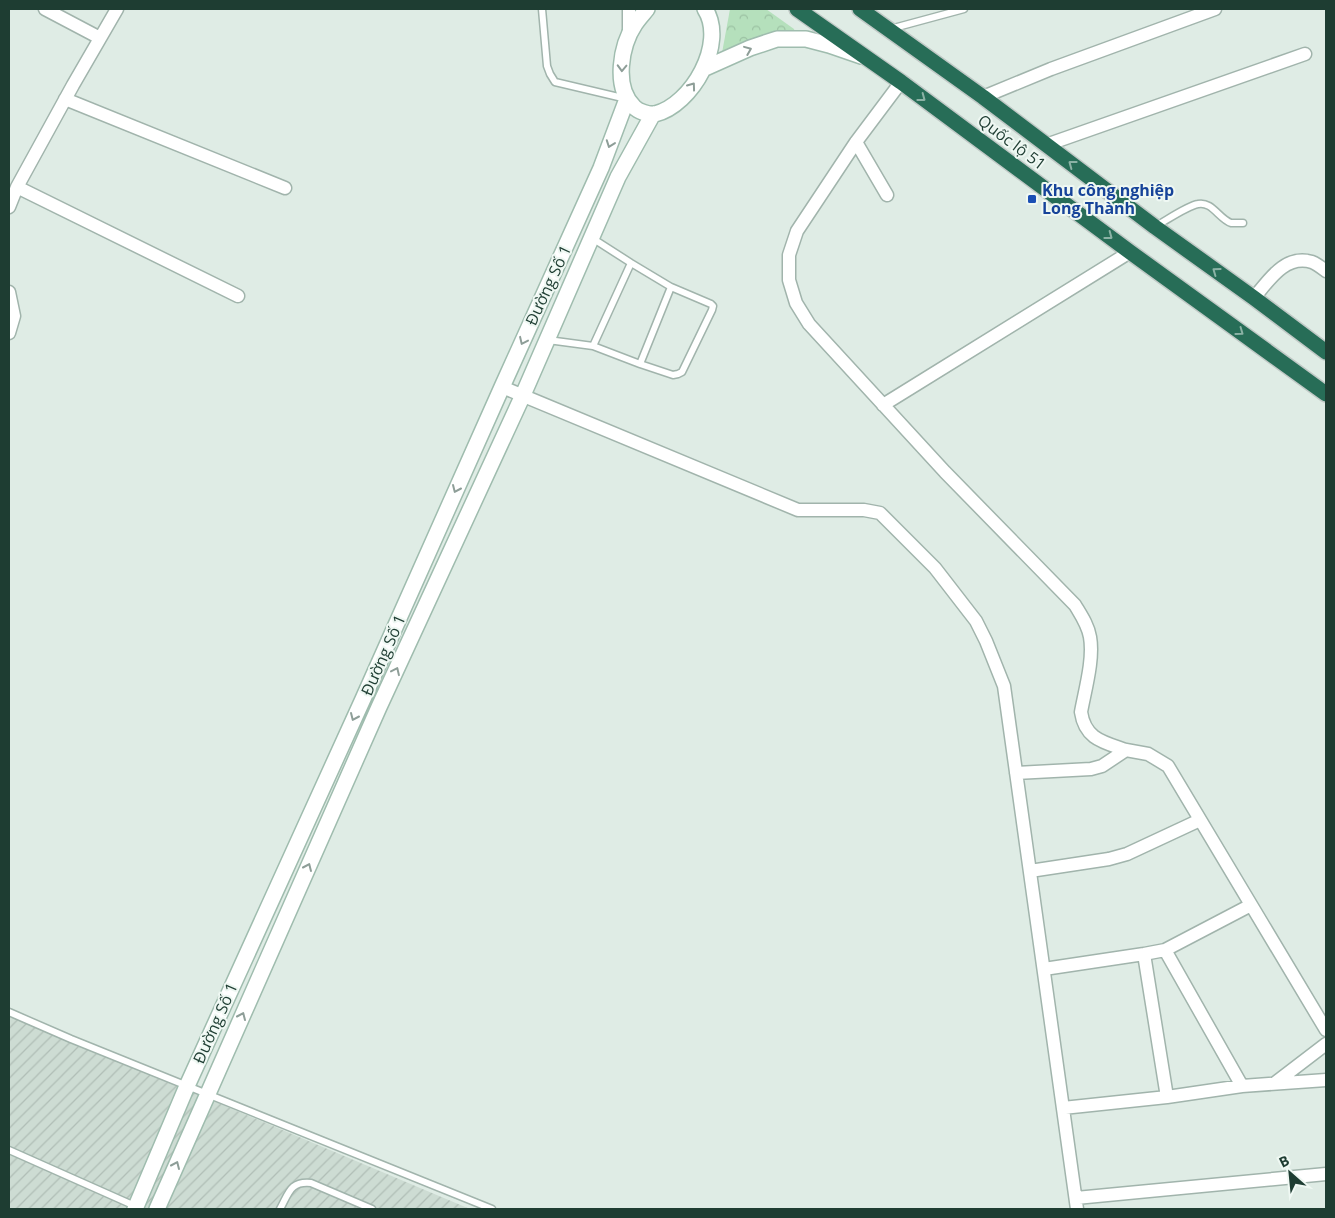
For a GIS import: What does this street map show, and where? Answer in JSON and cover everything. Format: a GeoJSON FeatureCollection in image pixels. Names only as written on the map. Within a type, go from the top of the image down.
{"type":"FeatureCollection","features":[{"type":"Feature","properties":{"kind":"highway","name":"Quốc lộ 51"},"geometry":{"type":"LineString","coordinates":[[797,9],[901,82],[1130,252],[1326,394]]}},
{"type":"Feature","properties":{"kind":"highway","name":"Quốc lộ 51"},"geometry":{"type":"LineString","coordinates":[[860,9],[983,97],[1155,227],[1326,352]]}},
{"type":"Feature","properties":{"kind":"street"},"geometry":{"type":"LineString","coordinates":[[45,9],[100,38]]}},
{"type":"Feature","properties":{"kind":"street"},"geometry":{"type":"LineString","coordinates":[[9,207],[17,187],[65,99],[117,9]]}},
{"type":"Feature","properties":{"kind":"street"},"geometry":{"type":"LineString","coordinates":[[629,9],[629,35]]}},
{"type":"Feature","properties":{"kind":"street"},"geometry":{"type":"LineString","coordinates":[[648,9],[635,24],[629,35],[621,67],[622,83],[627,99],[638,110],[653,114],[683,99],[703,69],[711,45],[709,13]]}},
{"type":"Feature","properties":{"kind":"street"},"geometry":{"type":"LineString","coordinates":[[983,97],[1051,69],[1215,9]]}},
{"type":"Feature","properties":{"kind":"street"},"geometry":{"type":"LineString","coordinates":[[703,69],[750,48],[777,39],[806,39],[869,59]]}},
{"type":"Feature","properties":{"kind":"street"},"geometry":{"type":"LineString","coordinates":[[1046,145],[1305,54]]}},
{"type":"Feature","properties":{"kind":"street"},"geometry":{"type":"LineString","coordinates":[[901,82],[856,142],[796,231],[789,255],[789,280],[796,304],[810,324],[944,472],[1075,605],[1084,620],[1090,636],[1091,654],[1081,712],[1082,721],[1087,730],[1102,742],[1126,750],[1148,754],[1168,766],[1326,1030]]}},
{"type":"Feature","properties":{"kind":"street"},"geometry":{"type":"LineString","coordinates":[[65,99],[285,188]]}},
{"type":"Feature","properties":{"kind":"street","name":"Đường Số 1"},"geometry":{"type":"LineString","coordinates":[[136,1208],[187,1086],[601,168],[627,99]]}},
{"type":"Feature","properties":{"kind":"street","name":"Đường Số 1"},"geometry":{"type":"LineString","coordinates":[[157,1209],[383,698],[522,395],[618,177],[653,114]]}},
{"type":"Feature","properties":{"kind":"street"},"geometry":{"type":"LineString","coordinates":[[856,142],[887,196]]}},
{"type":"Feature","properties":{"kind":"street"},"geometry":{"type":"LineString","coordinates":[[17,187],[238,296]]}},
{"type":"Feature","properties":{"kind":"street"},"geometry":{"type":"LineString","coordinates":[[883,405],[1130,252]]}},
{"type":"Feature","properties":{"kind":"street"},"geometry":{"type":"LineString","coordinates":[[1254,298],[1275,273],[1293,262],[1314,262],[1326,271]]}},
{"type":"Feature","properties":{"kind":"street"},"geometry":{"type":"LineString","coordinates":[[9,292],[14,316],[9,333]]}},
{"type":"Feature","properties":{"kind":"street"},"geometry":{"type":"LineString","coordinates":[[502,387],[798,510],[864,510],[880,513],[935,568],[976,621],[1004,686],[1076,1204],[1326,1174]]}},
{"type":"Feature","properties":{"kind":"street"},"geometry":{"type":"LineString","coordinates":[[1016,773],[1091,769],[1102,766],[1126,750]]}},
{"type":"Feature","properties":{"kind":"street"},"geometry":{"type":"LineString","coordinates":[[1030,871],[1109,859],[1127,854],[1200,820]]}},
{"type":"Feature","properties":{"kind":"street"},"geometry":{"type":"LineString","coordinates":[[1044,969],[1165,950],[1251,905]]}},
{"type":"Feature","properties":{"kind":"street"},"geometry":{"type":"LineString","coordinates":[[1165,950],[1242,1086]]}},
{"type":"Feature","properties":{"kind":"street"},"geometry":{"type":"LineString","coordinates":[[1144,954],[1167,1097]]}},
{"type":"Feature","properties":{"kind":"street"},"geometry":{"type":"LineString","coordinates":[[1275,1083],[1326,1044]]}},
{"type":"Feature","properties":{"kind":"street"},"geometry":{"type":"LineString","coordinates":[[1063,1108],[1167,1097],[1242,1086],[1326,1080]]}},
{"type":"Feature","properties":{"kind":"lane"},"geometry":{"type":"LineString","coordinates":[[542,9],[547,66],[555,82],[627,99]]}},
{"type":"Feature","properties":{"kind":"lane"},"geometry":{"type":"LineString","coordinates":[[889,30],[964,9]]}},
{"type":"Feature","properties":{"kind":"lane"},"geometry":{"type":"LineString","coordinates":[[1155,227],[1196,204],[1209,206],[1232,223],[1243,223]]}},
{"type":"Feature","properties":{"kind":"lane"},"geometry":{"type":"LineString","coordinates":[[546,340],[593,346],[673,375],[682,372],[712,310],[711,304],[671,287],[591,238]]}},
{"type":"Feature","properties":{"kind":"lane"},"geometry":{"type":"LineString","coordinates":[[593,346],[630,263]]}},
{"type":"Feature","properties":{"kind":"lane"},"geometry":{"type":"LineString","coordinates":[[640,364],[671,287]]}},
{"type":"Feature","properties":{"kind":"lane"},"geometry":{"type":"LineString","coordinates":[[9,1012],[208,1095],[492,1209]]}},
{"type":"Feature","properties":{"kind":"lane"},"geometry":{"type":"LineString","coordinates":[[9,1150],[136,1208]]}},
{"type":"Feature","properties":{"kind":"lane"},"geometry":{"type":"LineString","coordinates":[[280,1209],[291,1189],[301,1182],[311,1182],[372,1209]]}},
{"type":"Feature","properties":{"kind":"shaded area"},"geometry":{"type":"Polygon","coordinates":[[[9,1015],[470,1209],[9,1209],[9,1015]]]}},
{"type":"Feature","properties":{"kind":"green space"},"geometry":{"type":"Polygon","coordinates":[[[730,9],[766,9],[794,29],[795,32],[722,53],[730,9]]]}},
{"type":"Feature","properties":{"kind":"place","name":"Khu công nghiệp Long Thành"},"geometry":{"type":"Point","coordinates":[1032,199]}}]}
